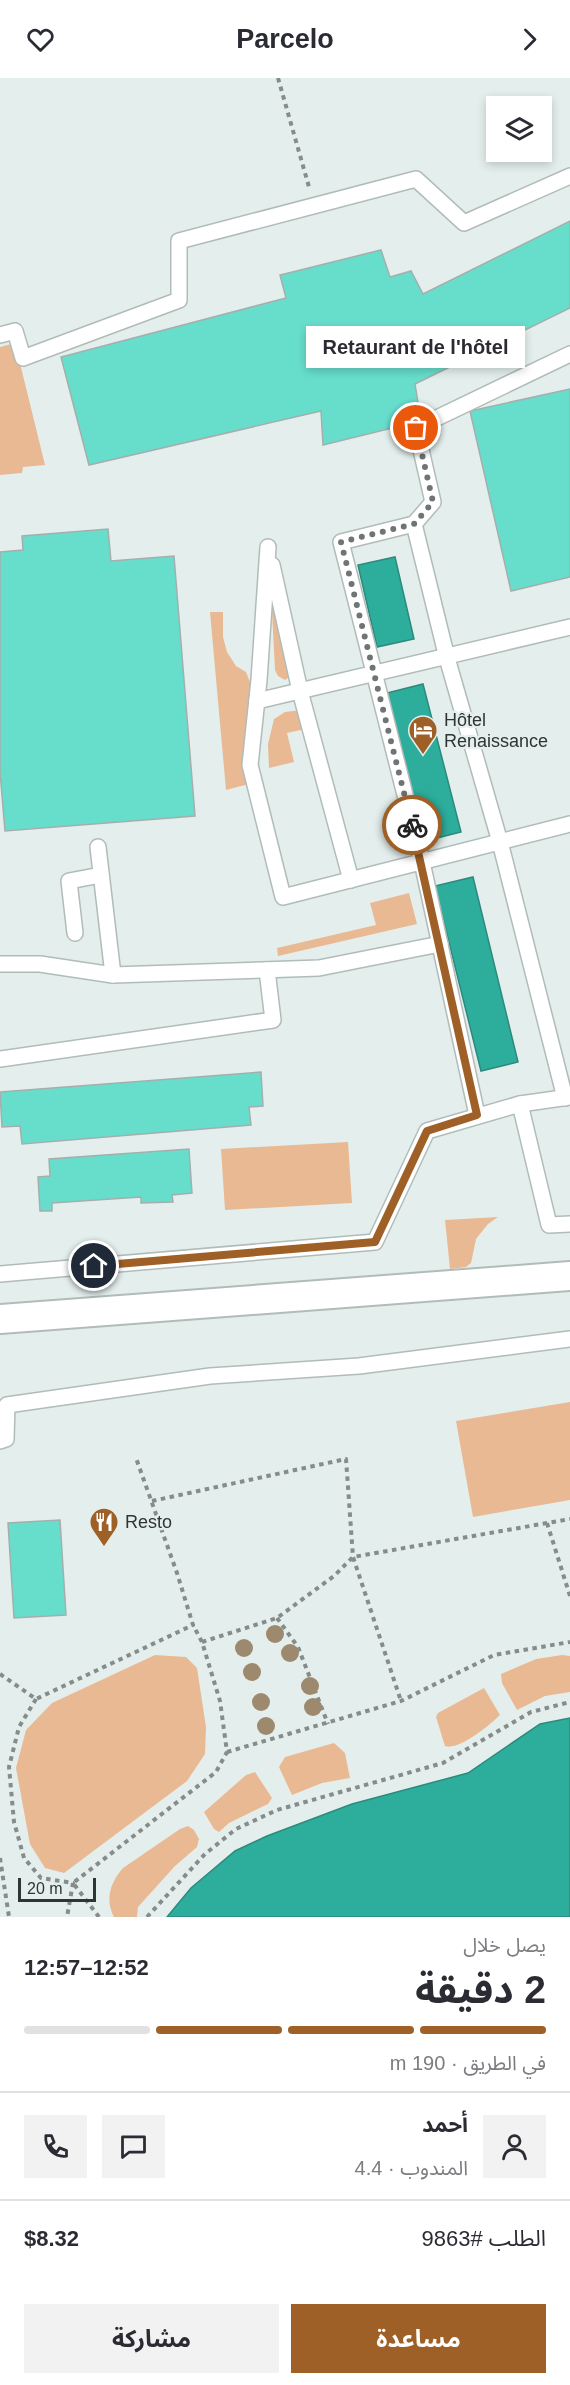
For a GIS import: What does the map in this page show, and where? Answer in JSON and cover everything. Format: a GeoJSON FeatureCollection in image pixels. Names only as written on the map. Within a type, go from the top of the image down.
{"type":"FeatureCollection","features":[{"type":"Feature","properties":{"kind":"street"},"geometry":{"type":"LineString","coordinates":[[0,1319],[570,1276]]}},
{"type":"Feature","properties":{"kind":"lane"},"geometry":{"type":"LineString","coordinates":[[0,335],[15,331],[23,358],[178,300],[178,241],[416,179],[464,223],[570,176]]}},
{"type":"Feature","properties":{"kind":"lane"},"geometry":{"type":"LineString","coordinates":[[477,1115],[422,862],[341,542],[414,524],[433,502],[416,428],[570,354]]}},
{"type":"Feature","properties":{"kind":"lane"},"geometry":{"type":"LineString","coordinates":[[0,1274],[375,1242],[427,1131],[520,1104],[568,1098],[500,842],[447,658],[414,524]]}},
{"type":"Feature","properties":{"kind":"lane"},"geometry":{"type":"LineString","coordinates":[[351,880],[300,691],[268,547],[250,765],[283,897],[351,880],[422,862],[570,824]]}},
{"type":"Feature","properties":{"kind":"lane"},"geometry":{"type":"LineString","coordinates":[[257,701],[374,672],[447,658],[570,627]]}},
{"type":"Feature","properties":{"kind":"lane"},"geometry":{"type":"LineString","coordinates":[[98,847],[113,975]]}},
{"type":"Feature","properties":{"kind":"lane"},"geometry":{"type":"LineString","coordinates":[[75,933],[69,881],[101,875]]}},
{"type":"Feature","properties":{"kind":"lane"},"geometry":{"type":"LineString","coordinates":[[0,964],[40,964],[113,975],[319,968],[440,944]]}},
{"type":"Feature","properties":{"kind":"lane"},"geometry":{"type":"LineString","coordinates":[[0,1059],[273,1020],[267,970]]}},
{"type":"Feature","properties":{"kind":"lane"},"geometry":{"type":"LineString","coordinates":[[520,1104],[549,1225],[570,1224]]}},
{"type":"Feature","properties":{"kind":"lane"},"geometry":{"type":"LineString","coordinates":[[0,1441],[6,1439],[7,1405],[210,1376],[358,1366],[570,1339]]}},
{"type":"Feature","properties":{"kind":"path"},"geometry":{"type":"LineString","coordinates":[[278,78],[315,205]]}},
{"type":"Feature","properties":{"kind":"path"},"geometry":{"type":"LineString","coordinates":[[67,1917],[73,1883],[216,1772],[227,1752],[220,1701],[202,1642],[193,1625],[136,1458]]}},
{"type":"Feature","properties":{"kind":"path"},"geometry":{"type":"LineString","coordinates":[[152,1501],[346,1459],[353,1557],[401,1701]]}},
{"type":"Feature","properties":{"kind":"path"},"geometry":{"type":"LineString","coordinates":[[202,1642],[277,1618],[334,1576],[353,1557],[570,1519]]}},
{"type":"Feature","properties":{"kind":"path"},"geometry":{"type":"LineString","coordinates":[[547,1523],[570,1596]]}},
{"type":"Feature","properties":{"kind":"path"},"geometry":{"type":"LineString","coordinates":[[277,1618],[298,1647],[328,1724]]}},
{"type":"Feature","properties":{"kind":"path"},"geometry":{"type":"LineString","coordinates":[[99,1917],[73,1883],[41,1878],[24,1858],[14,1822],[9,1767],[19,1726],[36,1699],[193,1625]]}},
{"type":"Feature","properties":{"kind":"path"},"geometry":{"type":"LineString","coordinates":[[227,1752],[401,1701],[494,1655],[570,1642]]}},
{"type":"Feature","properties":{"kind":"path"},"geometry":{"type":"LineString","coordinates":[[0,1674],[36,1699]]}},
{"type":"Feature","properties":{"kind":"path"},"geometry":{"type":"LineString","coordinates":[[147,1917],[205,1854],[236,1828],[277,1810],[443,1763],[531,1712],[570,1702]]}},
{"type":"Feature","properties":{"kind":"path"},"geometry":{"type":"LineString","coordinates":[[0,1858],[9,1917]]}},
{"type":"Feature","properties":{"kind":"shaded area"},"geometry":{"type":"Polygon","coordinates":[[[15,343],[45,465],[23,467],[22,473],[0,475],[0,347],[15,343]]]}},
{"type":"Feature","properties":{"kind":"shaded area"},"geometry":{"type":"Polygon","coordinates":[[[395,557],[414,639],[377,647],[358,565],[395,557]]]}},
{"type":"Feature","properties":{"kind":"shaded area"},"geometry":{"type":"Polygon","coordinates":[[[270,573],[292,675],[285,680],[278,676],[275,670],[270,573]]]}},
{"type":"Feature","properties":{"kind":"shaded area"},"geometry":{"type":"Polygon","coordinates":[[[210,612],[223,612],[223,637],[227,652],[236,666],[246,672],[254,692],[249,784],[226,790],[210,612]]]}},
{"type":"Feature","properties":{"kind":"shaded area"},"geometry":{"type":"Polygon","coordinates":[[[423,684],[461,832],[425,841],[387,693],[423,684]]]}},
{"type":"Feature","properties":{"kind":"shaded area"},"geometry":{"type":"Polygon","coordinates":[[[301,710],[305,729],[287,733],[294,762],[269,768],[268,744],[274,719],[285,712],[301,710]]]}},
{"type":"Feature","properties":{"kind":"shaded area"},"geometry":{"type":"Polygon","coordinates":[[[473,877],[518,1062],[481,1071],[435,886],[473,877]]]}},
{"type":"Feature","properties":{"kind":"shaded area"},"geometry":{"type":"Polygon","coordinates":[[[409,893],[417,924],[278,956],[277,948],[376,925],[370,903],[409,893]]]}},
{"type":"Feature","properties":{"kind":"shaded area"},"geometry":{"type":"Polygon","coordinates":[[[348,1142],[352,1203],[225,1210],[221,1149],[348,1142]]]}},
{"type":"Feature","properties":{"kind":"shaded area"},"geometry":{"type":"Polygon","coordinates":[[[498,1217],[488,1224],[476,1239],[471,1263],[466,1267],[450,1269],[445,1220],[498,1217]]]}},
{"type":"Feature","properties":{"kind":"shaded area"},"geometry":{"type":"Polygon","coordinates":[[[570,1402],[570,1500],[473,1517],[456,1421],[570,1402]]]}},
{"type":"Feature","properties":{"kind":"shaded area"},"geometry":{"type":"Polygon","coordinates":[[[155,1655],[186,1657],[197,1668],[206,1727],[205,1754],[187,1781],[64,1873],[45,1868],[30,1844],[16,1768],[26,1730],[52,1703],[155,1655]]]}},
{"type":"Feature","properties":{"kind":"shaded area"},"geometry":{"type":"Polygon","coordinates":[[[570,1656],[570,1692],[545,1696],[517,1710],[502,1683],[501,1674],[536,1659],[570,1656]]]}},
{"type":"Feature","properties":{"kind":"shaded area"},"geometry":{"type":"Polygon","coordinates":[[[484,1688],[500,1715],[482,1731],[458,1745],[445,1746],[436,1717],[438,1713],[484,1688]]]}},
{"type":"Feature","properties":{"kind":"shaded area"},"geometry":{"type":"Polygon","coordinates":[[[570,1718],[570,1917],[167,1917],[191,1888],[235,1851],[267,1836],[352,1804],[468,1773],[540,1724],[570,1718]]]}},
{"type":"Feature","properties":{"kind":"shaded area"},"geometry":{"type":"Polygon","coordinates":[[[334,1743],[345,1753],[350,1778],[322,1783],[292,1795],[279,1767],[285,1757],[334,1743]]]}},
{"type":"Feature","properties":{"kind":"shaded area"},"geometry":{"type":"Polygon","coordinates":[[[255,1772],[272,1798],[268,1804],[229,1823],[219,1832],[214,1829],[204,1812],[246,1775],[255,1772]]]}},
{"type":"Feature","properties":{"kind":"shaded area"},"geometry":{"type":"Polygon","coordinates":[[[188,1826],[194,1830],[199,1839],[197,1847],[175,1866],[138,1907],[137,1917],[114,1917],[109,1898],[110,1891],[123,1868],[180,1829],[188,1826]]]}},
{"type":"Feature","properties":{"kind":"building"},"geometry":{"type":"Polygon","coordinates":[[[570,221],[570,308],[415,384],[421,421],[323,445],[321,411],[89,465],[61,357],[286,298],[280,275],[381,250],[390,277],[411,271],[423,294],[570,221]]]}},
{"type":"Feature","properties":{"kind":"building"},"geometry":{"type":"Polygon","coordinates":[[[570,389],[570,577],[511,591],[470,411],[570,389]]]}},
{"type":"Feature","properties":{"kind":"building"},"geometry":{"type":"Polygon","coordinates":[[[108,529],[111,561],[174,556],[195,816],[5,831],[0,772],[0,552],[23,550],[22,536],[108,529]]]}},
{"type":"Feature","properties":{"kind":"building"},"geometry":{"type":"Polygon","coordinates":[[[261,1072],[263,1106],[249,1107],[251,1125],[22,1144],[20,1126],[2,1127],[0,1092],[261,1072]]]}},
{"type":"Feature","properties":{"kind":"building"},"geometry":{"type":"Polygon","coordinates":[[[189,1149],[192,1193],[172,1195],[173,1202],[141,1203],[141,1197],[52,1203],[52,1211],[40,1211],[38,1177],[50,1176],[49,1159],[189,1149]]]}},
{"type":"Feature","properties":{"kind":"building"},"geometry":{"type":"Polygon","coordinates":[[[60,1520],[66,1615],[14,1618],[8,1523],[60,1520]]]}},
{"type":"Feature","properties":{"kind":"way so far"},"geometry":{"type":"LineString","coordinates":[[412,825],[341,542],[414,524],[433,502],[416,428]]}},
{"type":"Feature","properties":{"kind":"place","name":"Retaurant de l'hôtel"},"geometry":{"type":"Point","coordinates":[416,428]}},
{"type":"Feature","properties":{"kind":"place","name":"Hôtel Renaissance"},"geometry":{"type":"Point","coordinates":[423,756]}},
{"type":"Feature","properties":{"kind":"place","name":"Resto"},"geometry":{"type":"Point","coordinates":[104,1548]}},
{"type":"Feature","properties":{"kind":"route"},"geometry":{"type":"LineString","coordinates":[[94,1266],[375,1242],[427,1131],[477,1115],[412,825]]}}]}
